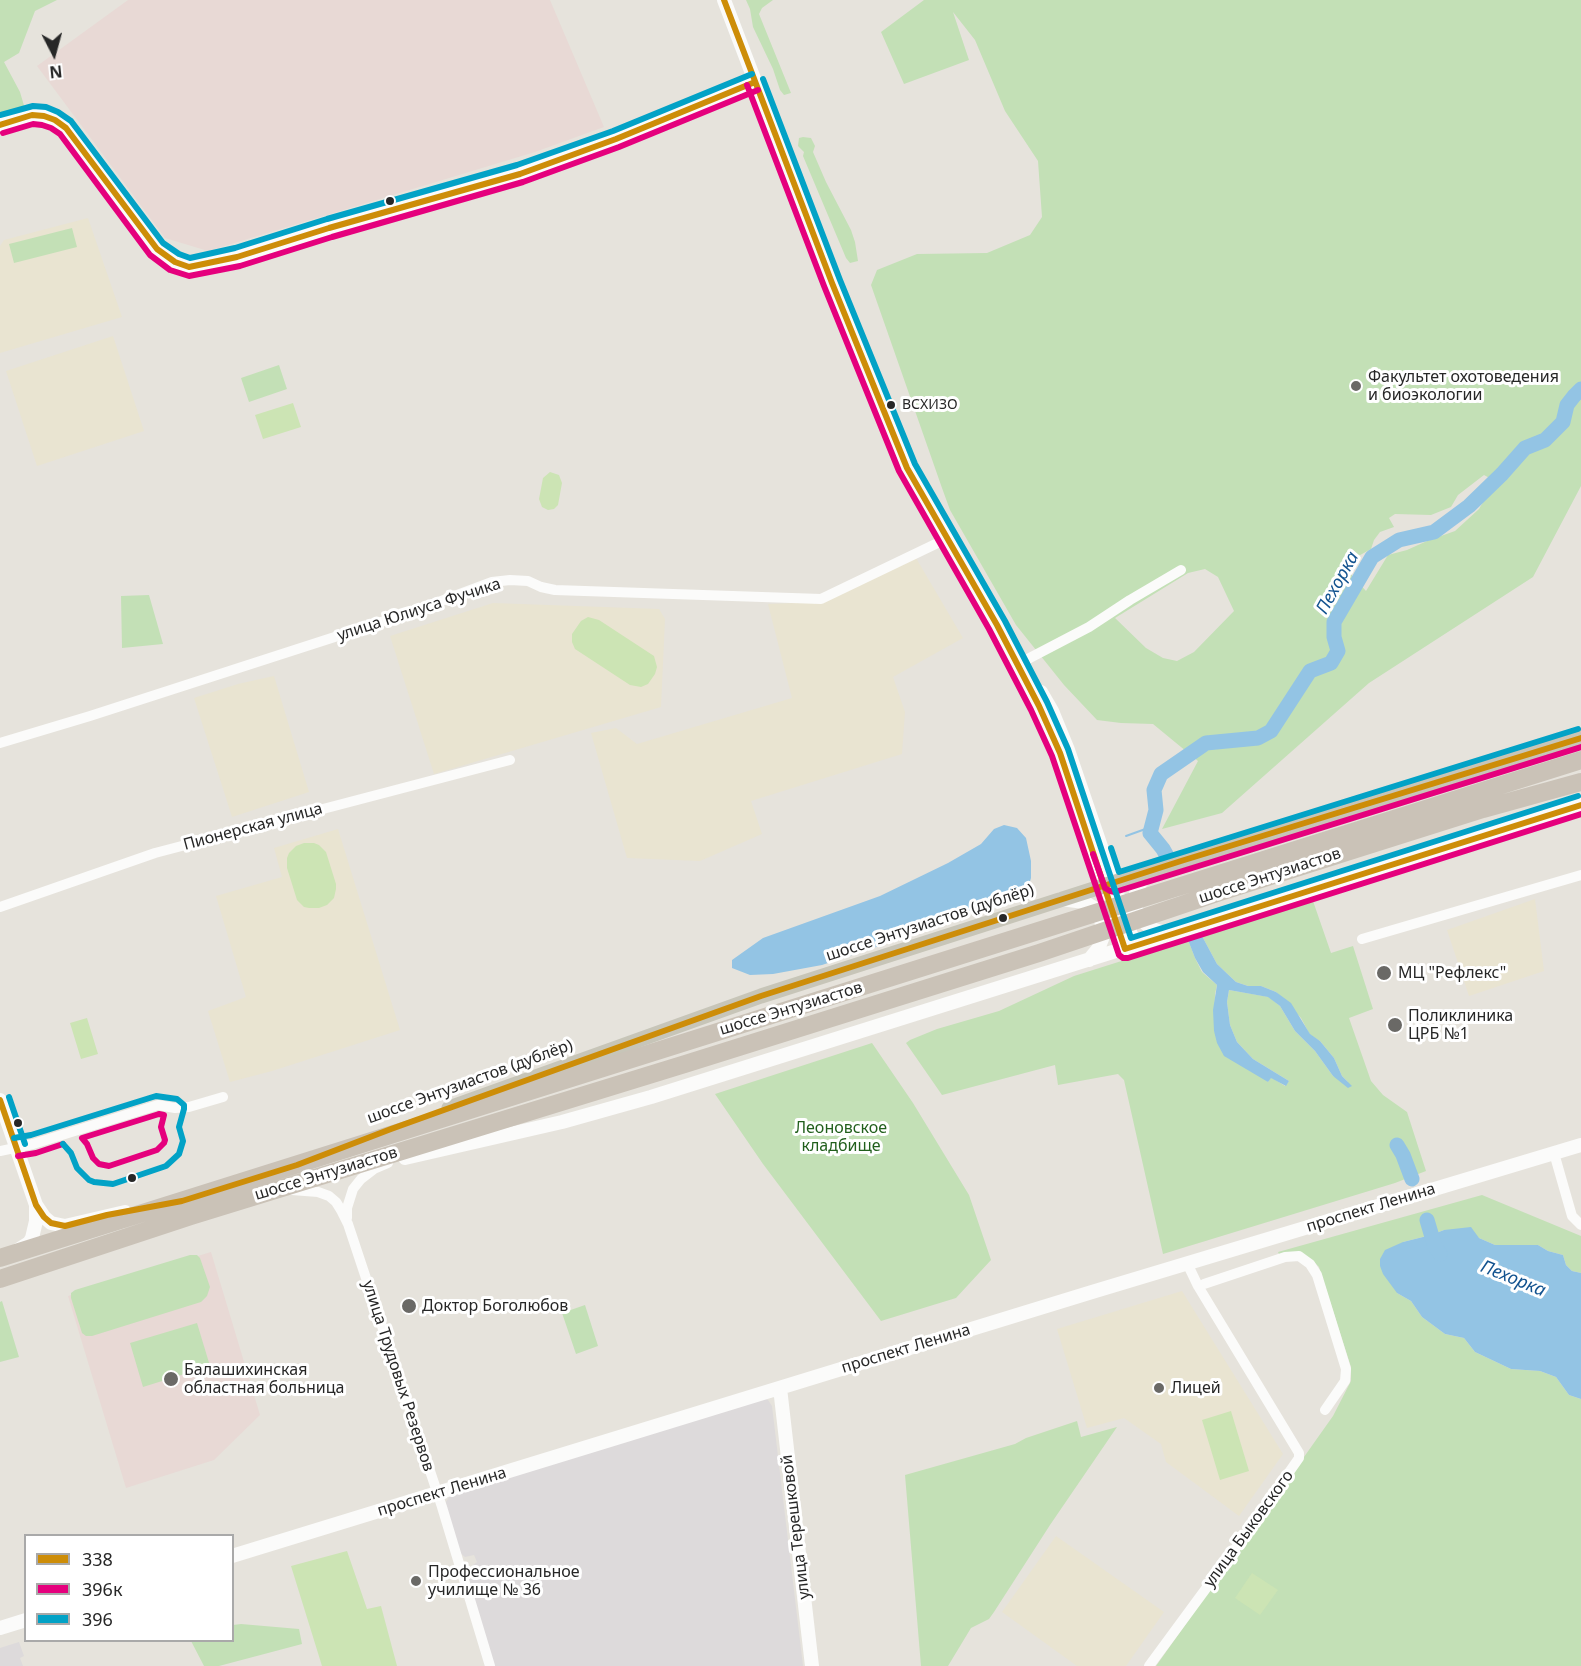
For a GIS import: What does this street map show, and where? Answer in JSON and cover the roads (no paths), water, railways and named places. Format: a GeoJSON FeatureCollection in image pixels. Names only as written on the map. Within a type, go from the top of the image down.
{"type":"FeatureCollection","features":[{"type":"Feature","properties":{"kind":"highway","name":"шоссе Энтузиастов"},"geometry":{"type":"LineString","coordinates":[[0,1279],[267,1192],[686,1064],[1038,953],[1217,884],[1581,760]]}},
{"type":"Feature","properties":{"kind":"highway","name":"шоссе Энтузиастов"},"geometry":{"type":"LineString","coordinates":[[4,1257],[1032,933],[1217,884],[1581,782]]}},
{"type":"Feature","properties":{"kind":"main road"},"geometry":{"type":"LineString","coordinates":[[724,0],[832,283],[907,468],[997,625],[1039,706],[1060,753],[1109,884]]}},
{"type":"Feature","properties":{"kind":"main road"},"geometry":{"type":"LineString","coordinates":[[0,125],[33,115],[55,120],[66,128],[157,249],[175,262],[189,267],[243,255],[520,174],[616,139],[755,82]]}},
{"type":"Feature","properties":{"kind":"main road"},"geometry":{"type":"LineString","coordinates":[[997,625],[1052,711],[1060,730],[1130,947]]}},
{"type":"Feature","properties":{"kind":"main road","name":"шоссе Энтузиастов (дублёр)"},"geometry":{"type":"LineString","coordinates":[[297,1164],[761,996],[1181,861],[1581,738]]}},
{"type":"Feature","properties":{"kind":"main road"},"geometry":{"type":"LineString","coordinates":[[329,1173],[463,1146],[551,1125],[651,1097],[1581,805]]}},
{"type":"Feature","properties":{"kind":"main road"},"geometry":{"type":"LineString","coordinates":[[1153,870],[1140,883],[1136,893],[1136,910],[1150,927],[1176,933]]}},
{"type":"Feature","properties":{"kind":"main road"},"geometry":{"type":"LineString","coordinates":[[1061,899],[1084,902],[1094,908],[1100,917],[1103,928],[1102,939],[1098,949],[1089,960]]}},
{"type":"Feature","properties":{"kind":"main road"},"geometry":{"type":"LineString","coordinates":[[0,1100],[36,1205],[51,1223],[64,1226],[107,1215],[182,1201]]}},
{"type":"Feature","properties":{"kind":"main road","name":"проспект Ленина"},"geometry":{"type":"LineString","coordinates":[[234,1556],[1186,1263],[1581,1145]]}},
{"type":"Feature","properties":{"kind":"main road"},"geometry":{"type":"LineString","coordinates":[[4,1257],[23,1247],[32,1238],[36,1221],[36,1205]]}},
{"type":"Feature","properties":{"kind":"main road","name":"улица Терешковой"},"geometry":{"type":"LineString","coordinates":[[780,1388],[812,1666]]}},
{"type":"Feature","properties":{"kind":"main road"},"geometry":{"type":"LineString","coordinates":[[0,1628],[24,1621]]}},
{"type":"Feature","properties":{"kind":"street","name":"улица Юлиуса Фучика"},"geometry":{"type":"LineString","coordinates":[[0,743],[409,613],[492,582],[528,581],[541,588],[555,590],[820,599],[946,539]]}},
{"type":"Feature","properties":{"kind":"street"},"geometry":{"type":"LineString","coordinates":[[1022,662],[1089,627],[1181,570]]}},
{"type":"Feature","properties":{"kind":"street","name":"Пионерская улица"},"geometry":{"type":"LineString","coordinates":[[0,907],[155,853],[510,760]]}},
{"type":"Feature","properties":{"kind":"street"},"geometry":{"type":"LineString","coordinates":[[1362,939],[1581,874]]}},
{"type":"Feature","properties":{"kind":"street"},"geometry":{"type":"LineString","coordinates":[[0,1151],[33,1144],[158,1105],[175,1108],[189,1107],[224,1097]]}},
{"type":"Feature","properties":{"kind":"street"},"geometry":{"type":"LineString","coordinates":[[1554,1153],[1572,1216],[1581,1226]]}},
{"type":"Feature","properties":{"kind":"street","name":"улица Трудовых Резервов"},"geometry":{"type":"LineString","coordinates":[[348,1224],[347,1208],[353,1189],[374,1169],[392,1160]]}},
{"type":"Feature","properties":{"kind":"street","name":"улица Трудовых Резервов"},"geometry":{"type":"LineString","coordinates":[[267,1192],[297,1190],[318,1192],[328,1196],[342,1210],[437,1494],[490,1666]]}},
{"type":"Feature","properties":{"kind":"street"},"geometry":{"type":"LineString","coordinates":[[1204,1284],[1285,1257],[1299,1256],[1310,1264],[1317,1275],[1346,1369],[1345,1381],[1325,1410]]}},
{"type":"Feature","properties":{"kind":"street","name":"улица Быковского"},"geometry":{"type":"LineString","coordinates":[[1149,1666],[1245,1536],[1299,1458],[1299,1453],[1186,1263]]}},
{"type":"Feature","properties":{"kind":"water"},"geometry":{"type":"Polygon","coordinates":[[[1004,825],[1017,828],[1026,838],[1031,861],[1031,878],[1027,891],[962,914],[930,921],[882,945],[822,965],[773,974],[750,975],[732,968],[732,960],[763,938],[880,896],[948,863],[981,844],[994,829],[1004,825]]]}},
{"type":"Feature","properties":{"kind":"water"},"geometry":{"type":"Polygon","coordinates":[[[1202,936],[1217,964],[1236,982],[1248,986],[1261,986],[1276,992],[1291,1003],[1310,1034],[1320,1041],[1334,1058],[1342,1076],[1352,1086],[1348,1088],[1333,1076],[1315,1051],[1295,1031],[1280,1006],[1268,997],[1229,990],[1227,1002],[1230,1025],[1237,1042],[1253,1059],[1289,1081],[1286,1086],[1271,1078],[1268,1082],[1224,1056],[1214,1031],[1213,1010],[1217,985],[1203,972],[1188,940],[1202,936]]]}},
{"type":"Feature","properties":{"kind":"water"},"geometry":{"type":"Polygon","coordinates":[[[1471,1227],[1479,1238],[1495,1245],[1538,1245],[1548,1251],[1563,1255],[1566,1265],[1572,1271],[1581,1273],[1581,1399],[1569,1395],[1556,1377],[1540,1371],[1511,1369],[1475,1352],[1464,1338],[1445,1334],[1422,1317],[1411,1301],[1397,1293],[1383,1274],[1380,1259],[1385,1250],[1444,1230],[1471,1227]]]}},
{"type":"Feature","properties":{"kind":"waterway","name":"Пехорка"},"geometry":{"type":"LineString","coordinates":[[1168,858],[1150,833],[1156,810],[1154,790],[1161,774],[1206,743],[1258,738],[1271,731],[1310,671],[1331,663],[1338,651],[1334,637],[1334,622],[1372,557],[1399,540],[1434,532],[1469,506],[1525,448],[1545,440],[1563,422],[1567,405],[1581,389]]}},
{"type":"Feature","properties":{"kind":"waterway"},"geometry":{"type":"LineString","coordinates":[[1126,836],[1151,827]]}},
{"type":"Feature","properties":{"kind":"waterway","name":"Пехорка"},"geometry":{"type":"LineString","coordinates":[[1397,1145],[1412,1179]]}},
{"type":"Feature","properties":{"kind":"waterway","name":"Пехорка"},"geometry":{"type":"LineString","coordinates":[[1427,1220],[1435,1247],[1440,1254]]}},
{"type":"Feature","properties":{"kind":"place","name":"Факультет охотоведения и биоэкологии"},"geometry":{"type":"Point","coordinates":[1356,386]}},
{"type":"Feature","properties":{"kind":"place","name":"ВСХИЗО"},"geometry":{"type":"Point","coordinates":[891,405]}},
{"type":"Feature","properties":{"kind":"place","name":"МЦ \"Рефлекс\""},"geometry":{"type":"Point","coordinates":[1384,973]}},
{"type":"Feature","properties":{"kind":"place","name":"Поликлиника ЦРБ №1"},"geometry":{"type":"Point","coordinates":[1395,1025]}},
{"type":"Feature","properties":{"kind":"place","name":"Доктор Боголюбов"},"geometry":{"type":"Point","coordinates":[409,1306]}},
{"type":"Feature","properties":{"kind":"place","name":"Балашихинская областная больница"},"geometry":{"type":"Point","coordinates":[171,1379]}},
{"type":"Feature","properties":{"kind":"place","name":"Лицей"},"geometry":{"type":"Point","coordinates":[1159,1388]}},
{"type":"Feature","properties":{"kind":"place","name":"Профессиональное училище № 36"},"geometry":{"type":"Point","coordinates":[416,1581]}},
{"type":"Feature","properties":{"kind":"park label","name":"Леоновское кладбище"},"geometry":{"type":"Point","coordinates":[841,1137]}}]}
